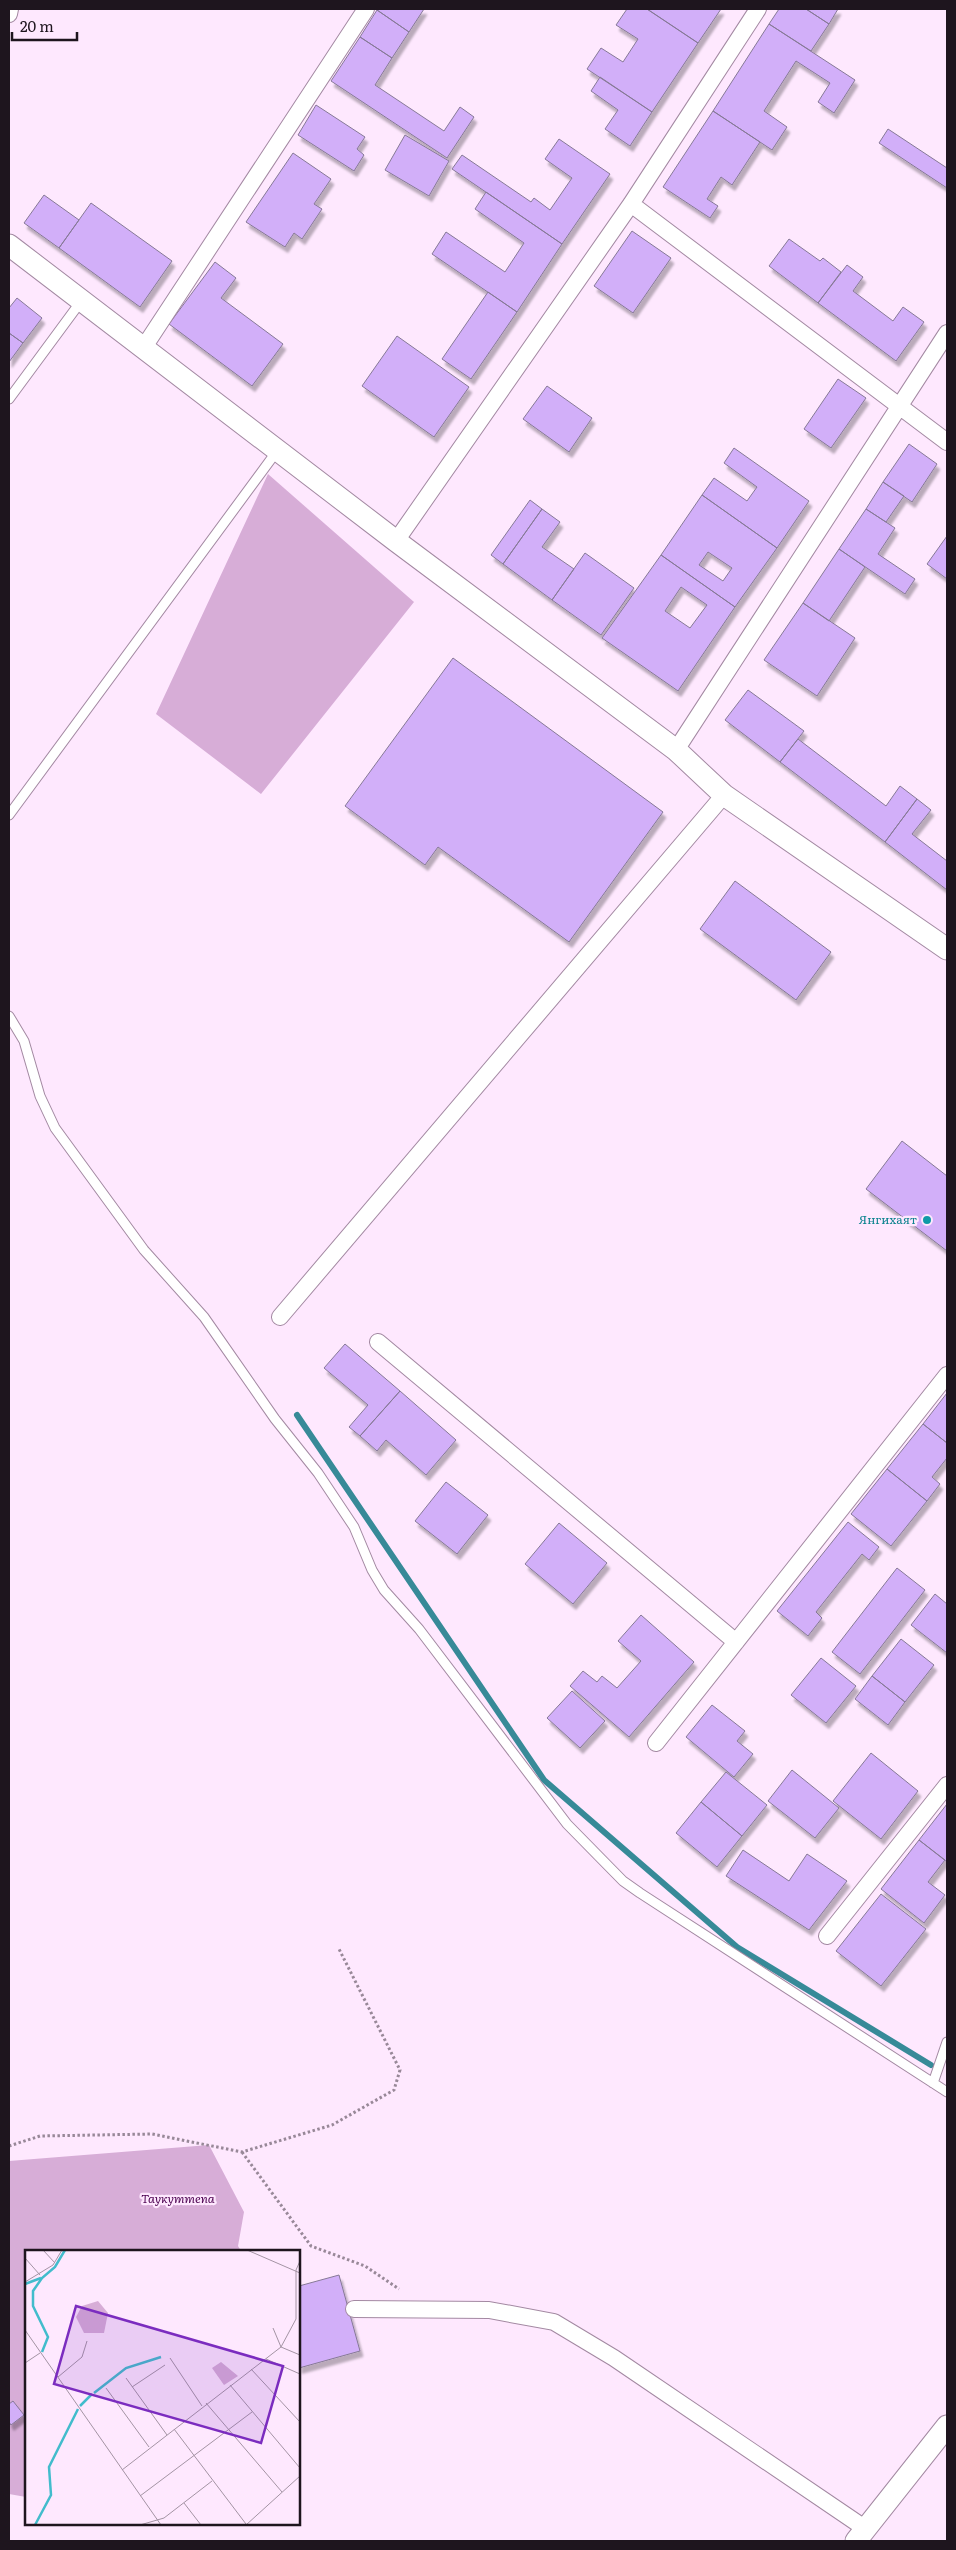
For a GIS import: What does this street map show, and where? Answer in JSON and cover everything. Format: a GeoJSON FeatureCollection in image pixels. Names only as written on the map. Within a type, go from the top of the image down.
{"type":"FeatureCollection","features":[{"type":"Feature","properties":{"kind":"street"},"geometry":{"type":"LineString","coordinates":[[9,14],[10,9]]}},
{"type":"Feature","properties":{"kind":"street"},"geometry":{"type":"LineString","coordinates":[[144,347],[366,9]]}},
{"type":"Feature","properties":{"kind":"street"},"geometry":{"type":"LineString","coordinates":[[396,541],[631,204],[758,9]]}},
{"type":"Feature","properties":{"kind":"street"},"geometry":{"type":"LineString","coordinates":[[631,204],[947,442]]}},
{"type":"Feature","properties":{"kind":"street"},"geometry":{"type":"LineString","coordinates":[[9,245],[396,541],[676,750],[724,795],[947,949]]}},
{"type":"Feature","properties":{"kind":"street"},"geometry":{"type":"LineString","coordinates":[[676,750],[947,333]]}},
{"type":"Feature","properties":{"kind":"street"},"geometry":{"type":"LineString","coordinates":[[280,1317],[724,795]]}},
{"type":"Feature","properties":{"kind":"street"},"geometry":{"type":"LineString","coordinates":[[378,1342],[736,1642]]}},
{"type":"Feature","properties":{"kind":"street"},"geometry":{"type":"LineString","coordinates":[[656,1743],[947,1375]]}},
{"type":"Feature","properties":{"kind":"street"},"geometry":{"type":"LineString","coordinates":[[827,1936],[947,1785]]}},
{"type":"Feature","properties":{"kind":"street"},"geometry":{"type":"LineString","coordinates":[[354,2309],[489,2310],[554,2322],[614,2358],[861,2535],[947,2426]]}},
{"type":"Feature","properties":{"kind":"lane"},"geometry":{"type":"LineString","coordinates":[[9,399],[82,300]]}},
{"type":"Feature","properties":{"kind":"lane"},"geometry":{"type":"LineString","coordinates":[[9,815],[278,451]]}},
{"type":"Feature","properties":{"kind":"lane"},"geometry":{"type":"LineString","coordinates":[[9,1016],[24,1041],[40,1096],[56,1128],[144,1250],[204,1317],[275,1419],[318,1473],[354,1527],[372,1570],[384,1590],[419,1628],[567,1824],[623,1881],[640,1893],[947,2092]]}},
{"type":"Feature","properties":{"kind":"lane"},"geometry":{"type":"LineString","coordinates":[[932,2083],[947,2042]]}},
{"type":"Feature","properties":{"kind":"path"},"geometry":{"type":"LineString","coordinates":[[9,2146],[40,2136],[152,2134],[242,2152],[332,2125],[394,2090],[400,2070],[339,1949]]}},
{"type":"Feature","properties":{"kind":"path"},"geometry":{"type":"LineString","coordinates":[[242,2152],[311,2246],[365,2266],[428,2309]]}},
{"type":"Feature","properties":{"kind":"green space"},"geometry":{"type":"Polygon","coordinates":[[[268,474],[414,602],[261,794],[156,714],[268,474]]]}},
{"type":"Feature","properties":{"kind":"green space","name":"Таукуттепа"},"geometry":{"type":"Polygon","coordinates":[[[209,2145],[244,2212],[238,2246],[240,2250],[25,2250],[25,2497],[9,2494],[9,2161],[209,2145]]]}},
{"type":"Feature","properties":{"kind":"building"},"geometry":{"type":"Polygon","coordinates":[[[378,9],[424,9],[409,32],[378,9]]]}},
{"type":"Feature","properties":{"kind":"building"},"geometry":{"type":"Polygon","coordinates":[[[627,9],[647,9],[698,43],[652,112],[587,69],[601,48],[623,62],[638,39],[616,25],[627,9]]]}},
{"type":"Feature","properties":{"kind":"building"},"geometry":{"type":"Polygon","coordinates":[[[647,9],[721,9],[698,43],[647,9]]]}},
{"type":"Feature","properties":{"kind":"building"},"geometry":{"type":"Polygon","coordinates":[[[779,9],[806,9],[829,24],[811,51],[769,24],[779,9]]]}},
{"type":"Feature","properties":{"kind":"building"},"geometry":{"type":"Polygon","coordinates":[[[806,9],[838,9],[829,24],[806,9]]]}},
{"type":"Feature","properties":{"kind":"building"},"geometry":{"type":"Polygon","coordinates":[[[377,10],[409,32],[392,58],[360,37],[377,10]]]}},
{"type":"Feature","properties":{"kind":"building"},"geometry":{"type":"Polygon","coordinates":[[[769,24],[855,80],[834,113],[818,102],[830,83],[796,61],[764,111],[787,127],[772,150],[713,111],[769,24]]]}},
{"type":"Feature","properties":{"kind":"building"},"geometry":{"type":"Polygon","coordinates":[[[360,37],[392,58],[375,85],[444,131],[460,107],[474,117],[447,158],[331,81],[360,37]]]}},
{"type":"Feature","properties":{"kind":"building"},"geometry":{"type":"Polygon","coordinates":[[[600,77],[652,112],[630,146],[605,129],[618,110],[591,91],[600,77]]]}},
{"type":"Feature","properties":{"kind":"building"},"geometry":{"type":"Polygon","coordinates":[[[316,105],[365,137],[357,149],[364,155],[354,171],[298,135],[316,105]]]}},
{"type":"Feature","properties":{"kind":"building"},"geometry":{"type":"Polygon","coordinates":[[[713,111],[760,142],[732,185],[721,177],[707,199],[718,206],[710,218],[663,187],[713,111]]]}},
{"type":"Feature","properties":{"kind":"building"},"geometry":{"type":"Polygon","coordinates":[[[888,129],[947,168],[947,188],[879,143],[888,129]]]}},
{"type":"Feature","properties":{"kind":"building"},"geometry":{"type":"Polygon","coordinates":[[[405,135],[449,161],[429,196],[385,170],[405,135]]]}},
{"type":"Feature","properties":{"kind":"building"},"geometry":{"type":"Polygon","coordinates":[[[559,139],[610,174],[562,244],[452,169],[462,155],[531,202],[534,198],[550,210],[572,178],[545,159],[559,139]]]}},
{"type":"Feature","properties":{"kind":"building"},"geometry":{"type":"Polygon","coordinates":[[[293,153],[331,179],[314,204],[322,209],[302,239],[294,233],[285,247],[246,222],[293,153]]]}},
{"type":"Feature","properties":{"kind":"building"},"geometry":{"type":"Polygon","coordinates":[[[486,192],[562,244],[517,312],[432,254],[446,232],[505,272],[524,243],[475,209],[486,192]]]}},
{"type":"Feature","properties":{"kind":"building"},"geometry":{"type":"Polygon","coordinates":[[[44,195],[79,220],[59,248],[24,223],[44,195]]]}},
{"type":"Feature","properties":{"kind":"building"},"geometry":{"type":"Polygon","coordinates":[[[91,203],[172,261],[140,307],[59,248],[91,203]]]}},
{"type":"Feature","properties":{"kind":"building"},"geometry":{"type":"Polygon","coordinates":[[[632,231],[671,258],[633,313],[594,286],[632,231]]]}},
{"type":"Feature","properties":{"kind":"building"},"geometry":{"type":"Polygon","coordinates":[[[789,239],[820,261],[823,258],[841,272],[818,303],[769,266],[789,239]]]}},
{"type":"Feature","properties":{"kind":"building"},"geometry":{"type":"Polygon","coordinates":[[[215,262],[236,278],[221,298],[283,344],[252,386],[169,324],[215,262]]]}},
{"type":"Feature","properties":{"kind":"building"},"geometry":{"type":"Polygon","coordinates":[[[847,265],[863,277],[853,291],[893,321],[903,307],[924,322],[896,361],[818,303],[847,265]]]}},
{"type":"Feature","properties":{"kind":"building"},"geometry":{"type":"Polygon","coordinates":[[[488,292],[517,312],[471,379],[442,359],[488,292]]]}},
{"type":"Feature","properties":{"kind":"building"},"geometry":{"type":"Polygon","coordinates":[[[17,298],[42,318],[23,343],[9,333],[9,308],[17,298]]]}},
{"type":"Feature","properties":{"kind":"building"},"geometry":{"type":"Polygon","coordinates":[[[9,333],[23,343],[9,362],[9,333]]]}},
{"type":"Feature","properties":{"kind":"building"},"geometry":{"type":"Polygon","coordinates":[[[397,336],[469,387],[434,437],[362,386],[397,336]]]}},
{"type":"Feature","properties":{"kind":"building"},"geometry":{"type":"Polygon","coordinates":[[[838,379],[866,398],[831,448],[804,429],[838,379]]]}},
{"type":"Feature","properties":{"kind":"building"},"geometry":{"type":"Polygon","coordinates":[[[547,386],[592,418],[569,452],[523,419],[547,386]]]}},
{"type":"Feature","properties":{"kind":"building"},"geometry":{"type":"Polygon","coordinates":[[[909,444],[937,464],[912,502],[883,482],[909,444]]]}},
{"type":"Feature","properties":{"kind":"building"},"geometry":{"type":"Polygon","coordinates":[[[734,448],[809,501],[777,548],[702,495],[714,478],[747,501],[757,487],[724,463],[734,448]]]}},
{"type":"Feature","properties":{"kind":"building"},"geometry":{"type":"Polygon","coordinates":[[[883,482],[904,496],[886,522],[866,509],[883,482]]]}},
{"type":"Feature","properties":{"kind":"building"},"geometry":{"type":"Polygon","coordinates":[[[702,495],[777,548],[735,607],[661,555],[702,495]],[[708,552],[699,565],[723,581],[732,568],[708,552]]]}},
{"type":"Feature","properties":{"kind":"building"},"geometry":{"type":"Polygon","coordinates":[[[530,500],[542,509],[503,564],[491,555],[530,500]]]}},
{"type":"Feature","properties":{"kind":"building"},"geometry":{"type":"Polygon","coordinates":[[[542,509],[560,522],[542,547],[574,569],[552,600],[503,564],[542,509]]]}},
{"type":"Feature","properties":{"kind":"building"},"geometry":{"type":"Polygon","coordinates":[[[866,509],[895,528],[878,554],[915,579],[905,594],[839,549],[866,509]]]}},
{"type":"Feature","properties":{"kind":"building"},"geometry":{"type":"Polygon","coordinates":[[[947,536],[947,579],[927,564],[947,536]]]}},
{"type":"Feature","properties":{"kind":"building"},"geometry":{"type":"Polygon","coordinates":[[[839,549],[865,567],[829,621],[803,603],[839,549]]]}},
{"type":"Feature","properties":{"kind":"building"},"geometry":{"type":"Polygon","coordinates":[[[585,553],[634,588],[601,635],[552,600],[585,553]]]}},
{"type":"Feature","properties":{"kind":"building"},"geometry":{"type":"Polygon","coordinates":[[[661,555],[735,607],[678,691],[602,638],[661,555]],[[681,587],[665,611],[690,628],[707,605],[681,587]]]}},
{"type":"Feature","properties":{"kind":"building"},"geometry":{"type":"Polygon","coordinates":[[[803,603],[855,638],[817,696],[764,660],[803,603]]]}},
{"type":"Feature","properties":{"kind":"building"},"geometry":{"type":"Polygon","coordinates":[[[453,658],[663,812],[569,942],[438,847],[425,865],[345,806],[453,658]]]}},
{"type":"Feature","properties":{"kind":"building"},"geometry":{"type":"Polygon","coordinates":[[[748,690],[804,731],[780,762],[725,720],[748,690]]]}},
{"type":"Feature","properties":{"kind":"building"},"geometry":{"type":"Polygon","coordinates":[[[798,739],[886,806],[900,786],[917,799],[885,842],[780,762],[798,739]]]}},
{"type":"Feature","properties":{"kind":"building"},"geometry":{"type":"Polygon","coordinates":[[[917,799],[931,810],[912,834],[947,861],[947,890],[885,842],[917,799]]]}},
{"type":"Feature","properties":{"kind":"building"},"geometry":{"type":"Polygon","coordinates":[[[735,881],[831,952],[796,1000],[700,929],[735,881]]]}},
{"type":"Feature","properties":{"kind":"building","name":"Янгихаят"},"geometry":{"type":"Polygon","coordinates":[[[902,1141],[947,1176],[947,1251],[866,1189],[902,1141]]]}},
{"type":"Feature","properties":{"kind":"building"},"geometry":{"type":"Polygon","coordinates":[[[345,1344],[400,1391],[360,1436],[349,1427],[368,1405],[324,1368],[345,1344]]]}},
{"type":"Feature","properties":{"kind":"building"},"geometry":{"type":"Polygon","coordinates":[[[400,1391],[456,1440],[426,1475],[386,1440],[377,1451],[360,1436],[400,1391]]]}},
{"type":"Feature","properties":{"kind":"building"},"geometry":{"type":"Polygon","coordinates":[[[947,1393],[947,1443],[923,1424],[947,1393]]]}},
{"type":"Feature","properties":{"kind":"building"},"geometry":{"type":"Polygon","coordinates":[[[923,1424],[947,1443],[947,1458],[932,1477],[940,1484],[927,1501],[887,1469],[923,1424]]]}},
{"type":"Feature","properties":{"kind":"building"},"geometry":{"type":"Polygon","coordinates":[[[887,1469],[927,1501],[891,1546],[851,1514],[887,1469]]]}},
{"type":"Feature","properties":{"kind":"building"},"geometry":{"type":"Polygon","coordinates":[[[446,1482],[488,1515],[457,1554],[415,1521],[446,1482]]]}},
{"type":"Feature","properties":{"kind":"building"},"geometry":{"type":"Polygon","coordinates":[[[848,1522],[879,1547],[869,1560],[862,1554],[816,1612],[822,1618],[808,1636],[777,1611],[848,1522]]]}},
{"type":"Feature","properties":{"kind":"building"},"geometry":{"type":"Polygon","coordinates":[[[559,1523],[607,1563],[573,1604],[525,1564],[559,1523]]]}},
{"type":"Feature","properties":{"kind":"building"},"geometry":{"type":"Polygon","coordinates":[[[897,1568],[925,1590],[860,1674],[832,1652],[897,1568]]]}},
{"type":"Feature","properties":{"kind":"building"},"geometry":{"type":"Polygon","coordinates":[[[935,1594],[947,1604],[947,1653],[911,1625],[935,1594]]]}},
{"type":"Feature","properties":{"kind":"building"},"geometry":{"type":"Polygon","coordinates":[[[641,1615],[694,1662],[629,1737],[570,1686],[583,1671],[597,1682],[602,1676],[617,1688],[641,1661],[618,1641],[641,1615]]]}},
{"type":"Feature","properties":{"kind":"building"},"geometry":{"type":"Polygon","coordinates":[[[901,1639],[934,1665],[905,1702],[872,1676],[901,1639]]]}},
{"type":"Feature","properties":{"kind":"building"},"geometry":{"type":"Polygon","coordinates":[[[821,1658],[856,1686],[826,1723],[791,1695],[821,1658]]]}},
{"type":"Feature","properties":{"kind":"building"},"geometry":{"type":"Polygon","coordinates":[[[872,1676],[905,1702],[888,1725],[855,1699],[872,1676]]]}},
{"type":"Feature","properties":{"kind":"building"},"geometry":{"type":"Polygon","coordinates":[[[572,1691],[605,1721],[580,1748],[547,1718],[572,1691]]]}},
{"type":"Feature","properties":{"kind":"building"},"geometry":{"type":"Polygon","coordinates":[[[712,1705],[745,1731],[737,1741],[753,1754],[734,1777],[686,1737],[712,1705]]]}},
{"type":"Feature","properties":{"kind":"building"},"geometry":{"type":"Polygon","coordinates":[[[871,1753],[918,1791],[881,1839],[833,1801],[871,1753]]]}},
{"type":"Feature","properties":{"kind":"building"},"geometry":{"type":"Polygon","coordinates":[[[792,1770],[839,1808],[815,1838],[768,1801],[792,1770]]]}},
{"type":"Feature","properties":{"kind":"building"},"geometry":{"type":"Polygon","coordinates":[[[726,1772],[767,1805],[742,1836],[701,1802],[726,1772]]]}},
{"type":"Feature","properties":{"kind":"building"},"geometry":{"type":"Polygon","coordinates":[[[701,1802],[742,1836],[717,1867],[676,1833],[701,1802]]]}},
{"type":"Feature","properties":{"kind":"building"},"geometry":{"type":"Polygon","coordinates":[[[947,1804],[947,1862],[919,1840],[947,1804]]]}},
{"type":"Feature","properties":{"kind":"building"},"geometry":{"type":"Polygon","coordinates":[[[919,1840],[945,1860],[928,1882],[945,1895],[924,1923],[881,1889],[919,1840]]]}},
{"type":"Feature","properties":{"kind":"building"},"geometry":{"type":"Polygon","coordinates":[[[743,1850],[789,1881],[807,1854],[847,1881],[809,1930],[726,1876],[743,1850]]]}},
{"type":"Feature","properties":{"kind":"building"},"geometry":{"type":"Polygon","coordinates":[[[881,1894],[926,1929],[881,1986],[836,1951],[881,1894]]]}},
{"type":"Feature","properties":{"kind":"building"},"geometry":{"type":"Polygon","coordinates":[[[339,2275],[360,2351],[300,2368],[300,2286],[339,2275]]]}},
{"type":"Feature","properties":{"kind":"building"},"geometry":{"type":"Polygon","coordinates":[[[13,2401],[24,2415],[11,2425],[9,2422],[9,2404],[13,2401]]]}},
{"type":"Feature","properties":{"kind":"waterway"},"geometry":{"type":"LineString","coordinates":[[297,1415],[544,1780],[737,1947],[931,2065]]}},
{"type":"Feature","properties":{"kind":"place","name":"Янгихаят"},"geometry":{"type":"Point","coordinates":[927,1220]}}]}
